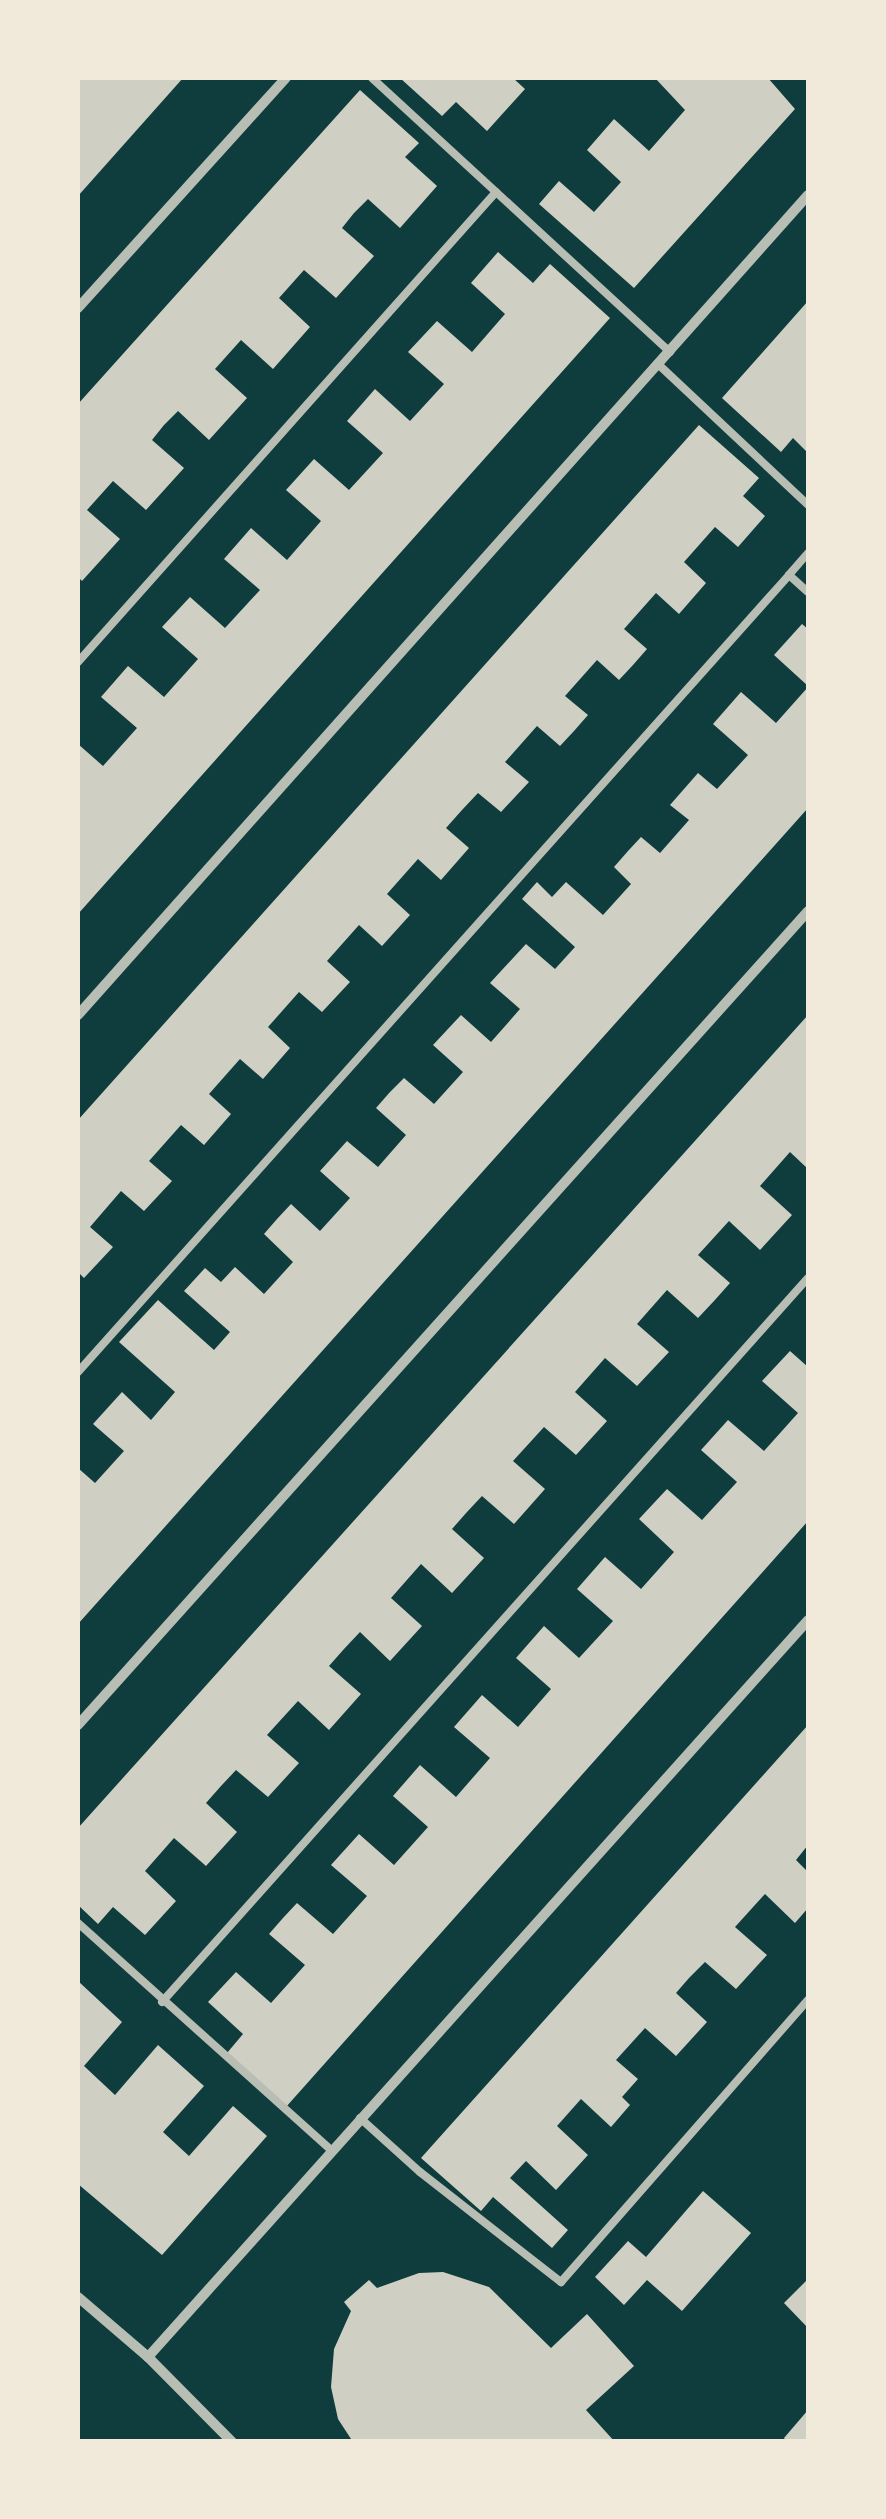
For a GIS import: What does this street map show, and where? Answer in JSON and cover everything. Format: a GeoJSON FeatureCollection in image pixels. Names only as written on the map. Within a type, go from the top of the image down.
{"type":"FeatureCollection","features":[{"type":"Feature","properties":{"kind":"street"},"geometry":{"type":"LineString","coordinates":[[78,308],[286,78]]}},
{"type":"Feature","properties":{"kind":"street"},"geometry":{"type":"LineString","coordinates":[[78,1015],[808,195]]}},
{"type":"Feature","properties":{"kind":"street"},"geometry":{"type":"LineString","coordinates":[[78,1725],[808,911]]}},
{"type":"Feature","properties":{"kind":"street"},"geometry":{"type":"LineString","coordinates":[[148,2356],[808,1620]]}},
{"type":"Feature","properties":{"kind":"street"},"geometry":{"type":"LineString","coordinates":[[78,2297],[148,2356],[232,2442]]}},
{"type":"Feature","properties":{"kind":"lane"},"geometry":{"type":"LineString","coordinates":[[372,78],[670,352]]}},
{"type":"Feature","properties":{"kind":"lane"},"geometry":{"type":"LineString","coordinates":[[78,662],[496,192]]}},
{"type":"Feature","properties":{"kind":"lane"},"geometry":{"type":"LineString","coordinates":[[659,365],[808,504]]}},
{"type":"Feature","properties":{"kind":"lane"},"geometry":{"type":"LineString","coordinates":[[78,1372],[808,553]]}},
{"type":"Feature","properties":{"kind":"lane"},"geometry":{"type":"LineString","coordinates":[[790,575],[808,592]]}},
{"type":"Feature","properties":{"kind":"lane"},"geometry":{"type":"LineString","coordinates":[[162,2002],[808,1278]]}},
{"type":"Feature","properties":{"kind":"lane"},"geometry":{"type":"LineString","coordinates":[[78,1923],[331,2150]]}},
{"type":"Feature","properties":{"kind":"lane"},"geometry":{"type":"LineString","coordinates":[[360,2118],[420,2172],[561,2282],[808,2000]]}},
{"type":"Feature","properties":{"kind":"building"},"geometry":{"type":"Polygon","coordinates":[[[78,78],[183,78],[78,196],[78,78]]]}},
{"type":"Feature","properties":{"kind":"building"},"geometry":{"type":"Polygon","coordinates":[[[400,78],[513,78],[525,89],[487,131],[456,102],[442,116],[400,78]]]}},
{"type":"Feature","properties":{"kind":"building"},"geometry":{"type":"Polygon","coordinates":[[[655,78],[768,78],[795,109],[634,288],[539,204],[559,181],[594,212],[621,182],[587,150],[614,119],[649,151],[685,110],[655,78]]]}},
{"type":"Feature","properties":{"kind":"building"},"geometry":{"type":"Polygon","coordinates":[[[360,90],[419,143],[405,157],[437,186],[400,228],[368,199],[354,213],[342,228],[374,256],[336,298],[304,270],[279,298],[310,327],[273,369],[241,340],[215,369],[247,398],[209,440],[178,411],[164,425],[152,440],[184,468],[146,510],[113,481],[87,510],[120,539],[82,581],[78,577],[78,404],[360,90]]]}},
{"type":"Feature","properties":{"kind":"building"},"geometry":{"type":"Polygon","coordinates":[[[498,252],[533,283],[550,264],[610,318],[78,914],[78,744],[103,766],[137,728],[101,697],[128,666],[164,697],[198,659],[162,627],[190,597],[225,628],[260,590],[224,559],[251,528],[287,560],[321,521],[286,490],[314,459],[349,490],[383,453],[347,421],[375,389],[410,421],[444,384],[408,352],[437,321],[472,352],[505,314],[471,283],[498,252]]]}},
{"type":"Feature","properties":{"kind":"building"},"geometry":{"type":"Polygon","coordinates":[[[808,301],[808,453],[793,438],[781,452],[722,398],[808,301]]]}},
{"type":"Feature","properties":{"kind":"building"},"geometry":{"type":"Polygon","coordinates":[[[699,425],[759,478],[743,496],[765,516],[738,547],[715,527],[684,562],[706,583],[679,614],[656,593],[624,629],[647,649],[633,665],[619,680],[597,660],[565,696],[588,715],[560,746],[537,726],[505,762],[529,782],[501,812],[478,793],[462,810],[446,828],[469,848],[441,880],[418,859],[387,894],[410,915],[382,946],[359,925],[327,961],[350,982],[322,1012],[299,992],[268,1027],[290,1048],[263,1079],[240,1059],[209,1094],[231,1114],[204,1145],[181,1125],[149,1161],[172,1181],[144,1211],[121,1191],[90,1227],[113,1247],[84,1278],[78,1272],[78,1120],[699,425]]]}},
{"type":"Feature","properties":{"kind":"building"},"geometry":{"type":"Polygon","coordinates":[[[802,624],[808,629],[808,686],[774,655],[802,624]]]}},
{"type":"Feature","properties":{"kind":"building"},"geometry":{"type":"Polygon","coordinates":[[[808,687],[808,808],[78,1624],[78,1468],[95,1483],[124,1451],[93,1424],[122,1392],[151,1420],[175,1392],[119,1342],[158,1300],[214,1350],[230,1332],[184,1291],[205,1268],[221,1282],[235,1267],[264,1294],[293,1262],[264,1234],[277,1219],[291,1204],[320,1231],[350,1198],[320,1171],[347,1141],[378,1167],[406,1135],[376,1108],[390,1092],[404,1078],[434,1104],[463,1072],[433,1045],[461,1015],[491,1042],[520,1009],[490,983],[526,944],[555,969],[575,947],[522,899],[537,882],[552,897],[566,882],[603,915],[631,884],[614,867],[628,851],[641,837],[660,853],[689,820],[670,805],[698,773],[717,789],[748,755],[713,724],[741,692],[776,723],[808,687]]]}},
{"type":"Feature","properties":{"kind":"building"},"geometry":{"type":"Polygon","coordinates":[[[808,1015],[808,1169],[790,1152],[760,1186],[792,1215],[760,1250],[729,1221],[698,1255],[730,1283],[698,1318],[667,1290],[637,1324],[669,1352],[637,1386],[605,1358],[575,1392],[607,1421],[576,1455],[544,1427],[513,1461],[545,1489],[514,1524],[482,1496],[467,1512],[452,1529],[484,1558],[452,1593],[421,1564],[391,1598],[422,1626],[390,1661],[360,1632],[344,1649],[329,1666],[361,1694],[329,1730],[298,1701],[267,1735],[299,1763],[268,1797],[236,1770],[221,1786],[206,1803],[237,1832],[206,1866],[174,1838],[145,1871],[176,1901],[145,1935],[113,1907],[98,1924],[78,1905],[78,1828],[808,1015]]]}},
{"type":"Feature","properties":{"kind":"building"},"geometry":{"type":"Polygon","coordinates":[[[790,1351],[808,1367],[808,1521],[286,2107],[227,2053],[243,2034],[208,2002],[236,1972],[271,2003],[305,1965],[269,1934],[283,1918],[297,1903],[333,1934],[367,1896],[331,1865],[359,1834],[394,1865],[428,1827],[393,1796],[420,1765],[456,1797],[490,1758],[454,1727],[482,1695],[518,1727],[551,1689],[516,1658],[544,1626],[579,1658],[613,1621],[577,1589],[605,1557],[641,1589],[674,1552],[639,1519],[667,1489],[702,1520],[737,1482],[701,1450],[728,1420],[764,1451],[798,1413],[762,1381],[790,1351]]]}},
{"type":"Feature","properties":{"kind":"building"},"geometry":{"type":"Polygon","coordinates":[[[808,1725],[808,1845],[796,1860],[808,1872],[808,1908],[795,1923],[765,1894],[735,1927],[767,1955],[736,1989],[705,1962],[689,1978],[676,1993],[707,2022],[676,2056],[645,2028],[616,2060],[638,2079],[622,2097],[630,2105],[611,2127],[581,2099],[557,2126],[588,2155],[556,2190],[526,2161],[510,2178],[568,2230],[552,2248],[493,2197],[481,2211],[421,2158],[808,1725]]]}},
{"type":"Feature","properties":{"kind":"building"},"geometry":{"type":"Polygon","coordinates":[[[78,1981],[122,2022],[84,2066],[115,2095],[158,2045],[204,2086],[163,2132],[189,2156],[233,2106],[267,2136],[162,2255],[78,2184],[78,1981]]]}},
{"type":"Feature","properties":{"kind":"building"},"geometry":{"type":"Polygon","coordinates":[[[703,2191],[751,2233],[682,2311],[647,2280],[624,2305],[595,2277],[628,2241],[646,2257],[703,2191]]]}},
{"type":"Feature","properties":{"kind":"building"},"geometry":{"type":"Polygon","coordinates":[[[443,2272],[489,2287],[551,2348],[587,2314],[634,2366],[586,2410],[615,2442],[353,2442],[338,2419],[331,2387],[334,2349],[351,2311],[344,2302],[369,2280],[377,2288],[419,2273],[443,2272]]]}},
{"type":"Feature","properties":{"kind":"building"},"geometry":{"type":"Polygon","coordinates":[[[808,2279],[808,2328],[784,2303],[808,2279]]]}},
{"type":"Feature","properties":{"kind":"building"},"geometry":{"type":"Polygon","coordinates":[[[808,2410],[808,2442],[787,2442],[784,2438],[808,2410]]]}}]}
